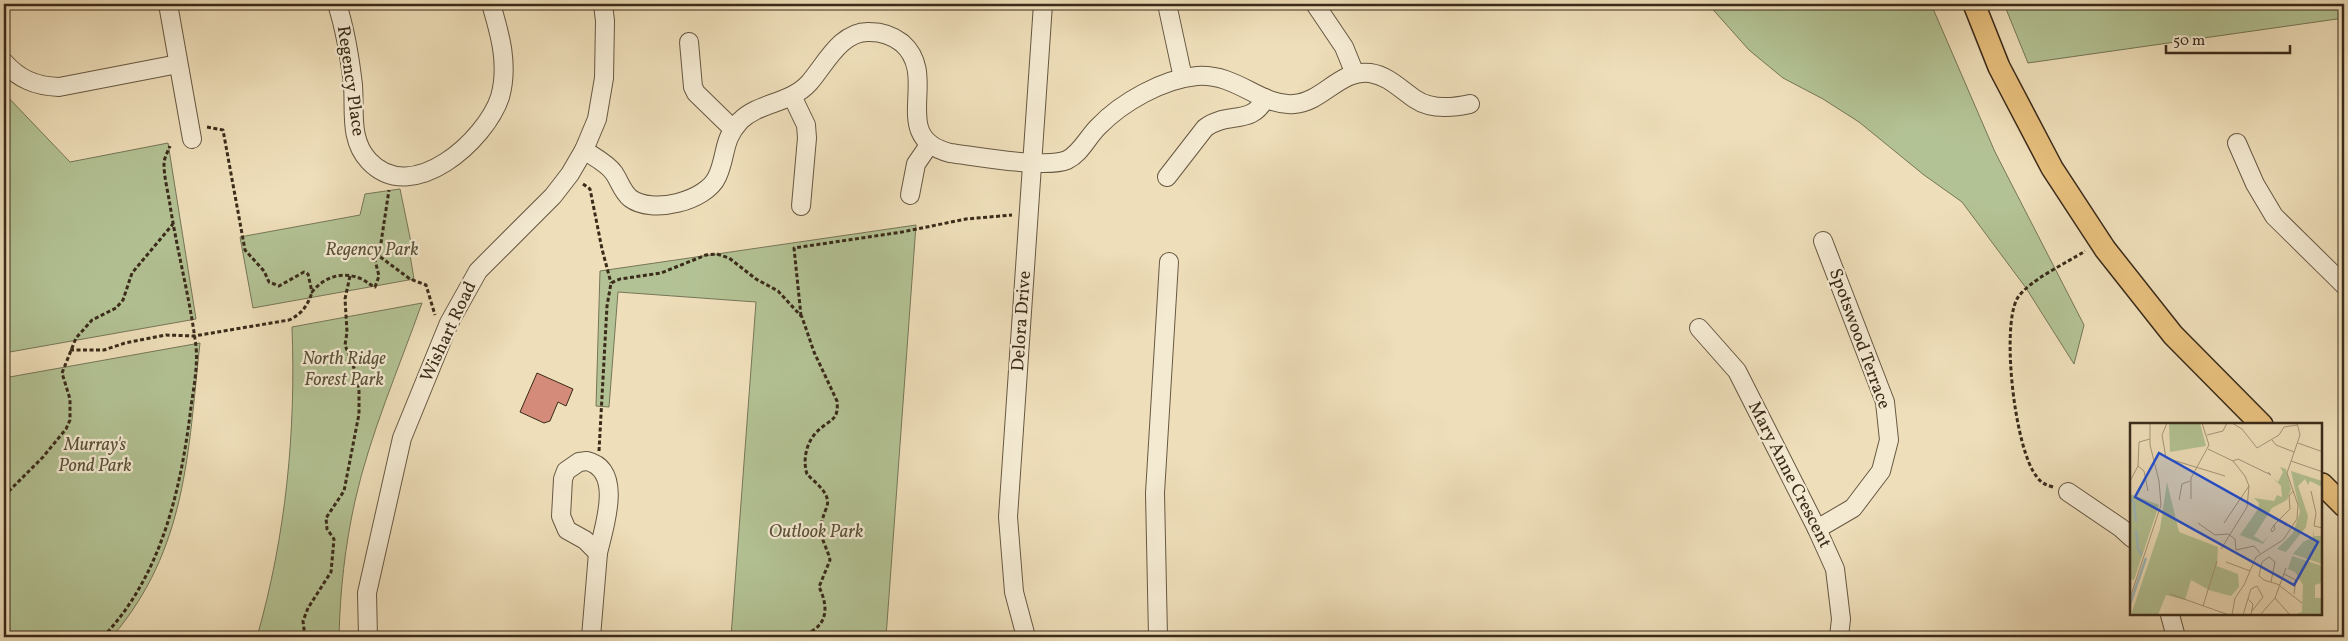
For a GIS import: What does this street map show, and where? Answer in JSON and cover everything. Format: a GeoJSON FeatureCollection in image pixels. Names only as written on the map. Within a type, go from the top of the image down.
{"type":"FeatureCollection","features":[{"type":"Feature","properties":{"kind":"main road"},"geometry":{"type":"LineString","coordinates":[[1974,4],[1999,67],[2052,168],[2101,242],[2173,335],[2260,423]]}},
{"type":"Feature","properties":{"kind":"main road"},"geometry":{"type":"LineString","coordinates":[[2323,485],[2344,506]]}},
{"type":"Feature","properties":{"kind":"street"},"geometry":{"type":"LineString","coordinates":[[168,4],[190,131]]}},
{"type":"Feature","properties":{"kind":"street","name":"Regency Place"},"geometry":{"type":"LineString","coordinates":[[337,4],[351,70],[352,114],[359,147],[369,162],[391,175]]}},
{"type":"Feature","properties":{"kind":"street"},"geometry":{"type":"LineString","coordinates":[[391,175],[408,176],[441,165],[472,142],[487,123],[499,98],[503,80],[502,41],[491,4]]}},
{"type":"Feature","properties":{"kind":"street","name":"Wishart Road"},"geometry":{"type":"LineString","coordinates":[[368,637],[367,593],[402,438],[449,323],[478,271],[553,196],[570,174],[584,150],[596,119],[604,78],[605,21],[603,4]]}},
{"type":"Feature","properties":{"kind":"street","name":"Delora Drive"},"geometry":{"type":"LineString","coordinates":[[1026,637],[1014,592],[1008,517],[1043,4]]}},
{"type":"Feature","properties":{"kind":"street"},"geometry":{"type":"LineString","coordinates":[[1167,4],[1183,78]]}},
{"type":"Feature","properties":{"kind":"street"},"geometry":{"type":"LineString","coordinates":[[1315,4],[1344,47],[1355,74]]}},
{"type":"Feature","properties":{"kind":"street"},"geometry":{"type":"LineString","coordinates":[[584,150],[607,165],[630,198],[638,203],[652,206],[683,201],[699,196],[711,187],[718,176],[725,145],[733,129],[741,120],[753,112],[792,96],[809,83],[846,40],[858,33],[869,32],[890,36],[908,49],[917,67],[916,123],[929,145],[950,153],[1031,162],[1056,163],[1066,160],[1076,153],[1097,127],[1108,118],[1158,85],[1183,78],[1207,76],[1227,79],[1265,98],[1280,103],[1294,104],[1307,101],[1355,74],[1367,73],[1389,79],[1417,100],[1429,106],[1445,108],[1470,104]]}},
{"type":"Feature","properties":{"kind":"street"},"geometry":{"type":"LineString","coordinates":[[689,42],[693,87],[696,93],[733,129]]}},
{"type":"Feature","properties":{"kind":"street"},"geometry":{"type":"LineString","coordinates":[[4,62],[28,82],[42,86],[58,87],[178,64]]}},
{"type":"Feature","properties":{"kind":"street"},"geometry":{"type":"LineString","coordinates":[[792,96],[806,125],[807,138],[801,206]]}},
{"type":"Feature","properties":{"kind":"street"},"geometry":{"type":"LineString","coordinates":[[1167,177],[1205,128],[1213,122],[1225,118],[1255,113],[1265,98]]}},
{"type":"Feature","properties":{"kind":"street"},"geometry":{"type":"LineString","coordinates":[[2237,143],[2255,184],[2274,216],[2344,285]]}},
{"type":"Feature","properties":{"kind":"street"},"geometry":{"type":"LineString","coordinates":[[910,195],[916,164],[929,145]]}},
{"type":"Feature","properties":{"kind":"street","name":"Spotswood Terrace"},"geometry":{"type":"LineString","coordinates":[[1817,528],[1853,508],[1881,471],[1889,440],[1885,402],[1823,241]]}},
{"type":"Feature","properties":{"kind":"street"},"geometry":{"type":"LineString","coordinates":[[1158,637],[1155,493],[1169,262]]}},
{"type":"Feature","properties":{"kind":"street","name":"Mary Anne Crescent"},"geometry":{"type":"LineString","coordinates":[[1699,328],[1737,371],[1817,528],[1835,569],[1841,619],[1839,637]]}},
{"type":"Feature","properties":{"kind":"street"},"geometry":{"type":"LineString","coordinates":[[591,637],[598,553],[606,519],[608,482],[601,468],[595,463],[579,462],[566,472],[563,479],[561,516],[567,530],[585,540],[598,553]]}},
{"type":"Feature","properties":{"kind":"street"},"geometry":{"type":"LineString","coordinates":[[2068,492],[2130,536]]}},
{"type":"Feature","properties":{"kind":"street"},"geometry":{"type":"LineString","coordinates":[[2170,616],[2176,637]]}},
{"type":"Feature","properties":{"kind":"path"},"geometry":{"type":"LineString","coordinates":[[190,131],[223,130],[245,250],[264,271],[269,282],[279,286],[304,272],[308,274],[312,292]]}},
{"type":"Feature","properties":{"kind":"path"},"geometry":{"type":"LineString","coordinates":[[103,637],[121,616],[143,583],[168,523],[189,426],[195,376],[194,336],[173,224],[164,163],[170,146]]}},
{"type":"Feature","properties":{"kind":"path"},"geometry":{"type":"LineString","coordinates":[[570,174],[590,189],[602,249],[612,282],[607,306],[599,452],[595,463]]}},
{"type":"Feature","properties":{"kind":"path"},"geometry":{"type":"LineString","coordinates":[[379,256],[391,175]]}},
{"type":"Feature","properties":{"kind":"path"},"geometry":{"type":"LineString","coordinates":[[813,637],[812,631],[823,622],[825,616],[826,603],[820,587],[830,560],[823,544],[821,529],[821,518],[827,504],[826,498],[819,485],[807,474],[806,457],[807,449],[815,435],[820,428],[832,422],[838,409],[837,401],[814,352],[802,317],[794,248],[902,232],[966,219],[1029,214]]}},
{"type":"Feature","properties":{"kind":"path"},"geometry":{"type":"LineString","coordinates":[[4,496],[66,429],[70,420],[70,399],[62,373],[76,338],[92,320],[116,308],[123,300],[132,274],[173,224]]}},
{"type":"Feature","properties":{"kind":"path"},"geometry":{"type":"LineString","coordinates":[[2068,492],[2044,484],[2036,477],[2028,463],[2014,406],[2010,362],[2012,319],[2017,300],[2026,288],[2101,242]]}},
{"type":"Feature","properties":{"kind":"path"},"geometry":{"type":"LineString","coordinates":[[612,282],[620,279],[661,273],[697,257],[717,254],[729,258],[756,279],[778,291],[802,317]]}},
{"type":"Feature","properties":{"kind":"path"},"geometry":{"type":"LineString","coordinates":[[70,350],[104,350],[166,335],[194,336],[289,320],[296,317],[308,305],[312,292],[319,284],[338,275],[350,276],[375,287],[379,276],[374,256],[379,256],[410,278],[426,285],[437,321],[449,323]]}},
{"type":"Feature","properties":{"kind":"path"},"geometry":{"type":"LineString","coordinates":[[305,637],[303,621],[308,608],[331,572],[334,539],[327,529],[326,518],[344,491],[359,414],[359,391],[356,373],[345,345],[347,332],[345,299],[350,276]]}},
{"type":"Feature","properties":{"kind":"green space"},"geometry":{"type":"Polygon","coordinates":[[[1708,4],[1931,4],[1995,152],[2084,325],[2074,364],[2026,288],[1962,202],[1924,175],[1859,122],[1823,99],[1783,78],[1749,50],[1708,4]]]}},
{"type":"Feature","properties":{"kind":"green space"},"geometry":{"type":"Polygon","coordinates":[[[2004,4],[2344,4],[2344,18],[2028,63],[2004,4]]]}},
{"type":"Feature","properties":{"kind":"green space"},"geometry":{"type":"Polygon","coordinates":[[[4,93],[70,162],[168,143],[196,319],[4,353],[4,93]]]}},
{"type":"Feature","properties":{"kind":"green space","name":"Regency Park"},"geometry":{"type":"Polygon","coordinates":[[[400,189],[412,247],[410,255],[414,279],[253,308],[240,237],[360,215],[365,194],[400,189]]]}},
{"type":"Feature","properties":{"kind":"green space","name":"Outlook Park"},"geometry":{"type":"Polygon","coordinates":[[[916,225],[886,637],[731,637],[756,302],[618,292],[609,407],[596,406],[600,271],[916,225]]]}},
{"type":"Feature","properties":{"kind":"green space","name":"North Ridge Forest Park"},"geometry":{"type":"Polygon","coordinates":[[[422,303],[377,426],[361,476],[348,535],[339,637],[257,637],[275,560],[287,483],[292,405],[292,327],[422,303]]]}},
{"type":"Feature","properties":{"kind":"green space","name":"Murray's Pond Park"},"geometry":{"type":"Polygon","coordinates":[[[200,343],[192,423],[180,498],[170,534],[156,569],[137,604],[112,637],[4,637],[4,378],[200,343]]]}},
{"type":"Feature","properties":{"kind":"building"},"geometry":{"type":"Polygon","coordinates":[[[537,373],[573,389],[566,406],[558,402],[550,421],[544,423],[520,412],[537,373]]]}}]}
